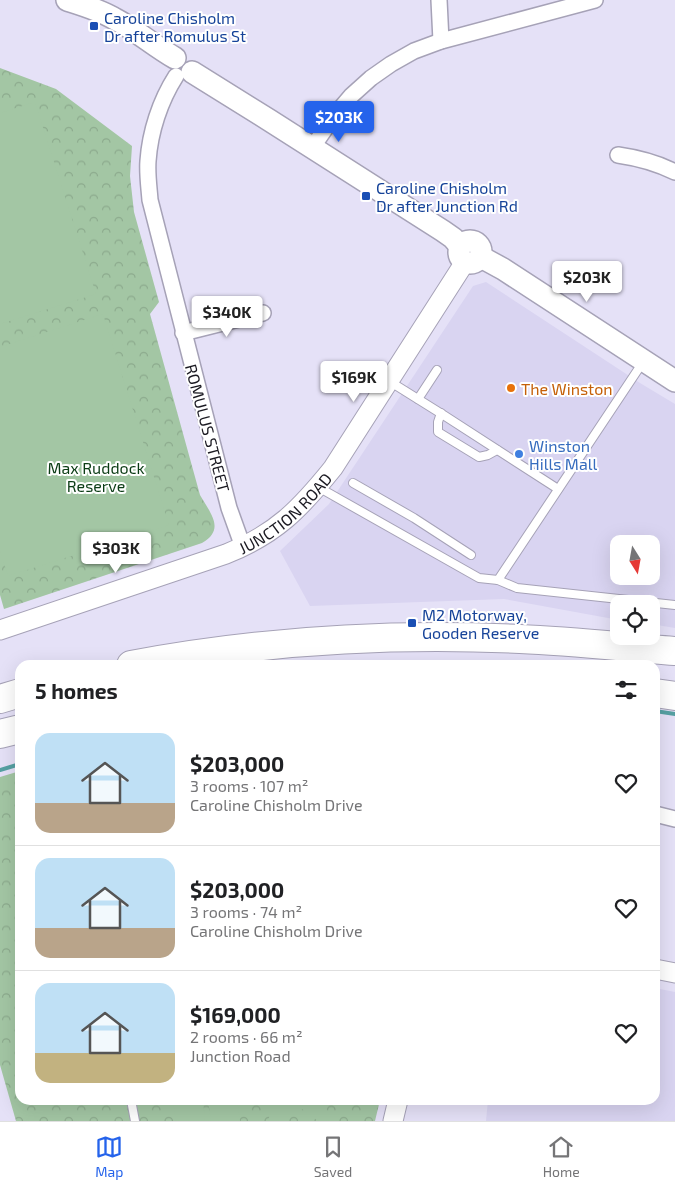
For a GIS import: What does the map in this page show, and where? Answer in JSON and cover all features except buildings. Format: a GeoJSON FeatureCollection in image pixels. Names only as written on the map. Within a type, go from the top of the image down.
{"type":"FeatureCollection","features":[{"type":"Feature","properties":{"kind":"highway"},"geometry":{"type":"LineString","coordinates":[[158,660],[271,645],[381,637],[521,639],[675,651]]}},
{"type":"Feature","properties":{"kind":"highway"},"geometry":{"type":"LineString","coordinates":[[0,699],[15,694]]}},
{"type":"Feature","properties":{"kind":"highway"},"geometry":{"type":"LineString","coordinates":[[660,694],[675,696]]}},
{"type":"Feature","properties":{"kind":"highway"},"geometry":{"type":"LineString","coordinates":[[0,734],[15,730]]}},
{"type":"Feature","properties":{"kind":"main road"},"geometry":{"type":"LineString","coordinates":[[67,0],[95,9],[116,19],[161,50],[181,69],[236,99],[443,231],[453,238],[469,255],[510,273],[675,381]]}},
{"type":"Feature","properties":{"kind":"street"},"geometry":{"type":"LineString","coordinates":[[439,0],[441,41]]}},
{"type":"Feature","properties":{"kind":"street"},"geometry":{"type":"LineString","coordinates":[[312,148],[334,116],[351,96],[371,78],[414,51],[441,41],[595,0]]}},
{"type":"Feature","properties":{"kind":"street","name":"ROMULUS STREET"},"geometry":{"type":"LineString","coordinates":[[181,69],[169,88],[150,142],[148,163],[150,200],[229,508],[243,547]]}},
{"type":"Feature","properties":{"kind":"street"},"geometry":{"type":"LineString","coordinates":[[618,155],[638,158],[675,172]]}},
{"type":"Feature","properties":{"kind":"street","name":"JUNCTION ROAD"},"geometry":{"type":"LineString","coordinates":[[0,630],[207,561],[243,547],[270,532],[283,522],[318,487],[333,468],[469,255]]}},
{"type":"Feature","properties":{"kind":"street"},"geometry":{"type":"LineString","coordinates":[[184,333],[263,313]]}},
{"type":"Feature","properties":{"kind":"street"},"geometry":{"type":"LineString","coordinates":[[660,815],[675,819]]}},
{"type":"Feature","properties":{"kind":"street"},"geometry":{"type":"LineString","coordinates":[[660,971],[675,973]]}},
{"type":"Feature","properties":{"kind":"street"},"geometry":{"type":"LineString","coordinates":[[393,1121],[397,1105]]}},
{"type":"Feature","properties":{"kind":"lane"},"geometry":{"type":"LineString","coordinates":[[498,580],[643,361]]}},
{"type":"Feature","properties":{"kind":"lane"},"geometry":{"type":"LineString","coordinates":[[418,399],[437,370]]}},
{"type":"Feature","properties":{"kind":"lane"},"geometry":{"type":"LineString","coordinates":[[389,381],[558,489]]}},
{"type":"Feature","properties":{"kind":"lane"},"geometry":{"type":"LineString","coordinates":[[441,413],[438,422],[438,432],[479,457],[497,450]]}},
{"type":"Feature","properties":{"kind":"lane"},"geometry":{"type":"LineString","coordinates":[[353,483],[471,554]]}},
{"type":"Feature","properties":{"kind":"lane"},"geometry":{"type":"LineString","coordinates":[[318,487],[479,578],[498,580],[517,588],[675,606]]}},
{"type":"Feature","properties":{"kind":"lane"},"geometry":{"type":"LineString","coordinates":[[132,1105],[135,1121]]}},
{"type":"Feature","properties":{"kind":"shaded area","name":"Winston Hills Mall"},"geometry":{"type":"Polygon","coordinates":[[[486,282],[675,404],[675,628],[660,626],[660,595],[610,595],[610,618],[504,599],[310,606],[280,551],[329,504],[473,286],[486,282]]]}},
{"type":"Feature","properties":{"kind":"shaded area"},"geometry":{"type":"Polygon","coordinates":[[[660,989],[675,992],[675,1121],[486,1121],[488,1105],[660,1105],[660,989]]]}},
{"type":"Feature","properties":{"kind":"green space","name":"Max Ruddock Reserve"},"geometry":{"type":"Polygon","coordinates":[[[0,68],[56,89],[132,146],[130,176],[134,212],[159,302],[150,314],[200,495],[214,520],[215,526],[209,538],[202,543],[4,609],[0,595],[0,68]]]}},
{"type":"Feature","properties":{"kind":"green space"},"geometry":{"type":"Polygon","coordinates":[[[35,102],[96,294],[0,324],[0,113],[35,102]]]}},
{"type":"Feature","properties":{"kind":"green space"},"geometry":{"type":"Polygon","coordinates":[[[103,314],[169,525],[8,576],[0,551],[0,347],[103,314]]]}},
{"type":"Feature","properties":{"kind":"green space"},"geometry":{"type":"Polygon","coordinates":[[[15,772],[15,1105],[379,1105],[375,1121],[16,1121],[0,1065],[0,777],[15,772]]]}},
{"type":"Feature","properties":{"kind":"green space"},"geometry":{"type":"Polygon","coordinates":[[[174,1105],[203,1105],[205,1121],[176,1121],[174,1105]]]}},
{"type":"Feature","properties":{"kind":"green space"},"geometry":{"type":"Polygon","coordinates":[[[209,1105],[238,1105],[240,1121],[211,1121],[209,1105]]]}},
{"type":"Feature","properties":{"kind":"green space"},"geometry":{"type":"Polygon","coordinates":[[[273,1105],[322,1105],[331,1121],[318,1121],[298,1106],[282,1121],[268,1121],[273,1105]]]}},
{"type":"Feature","properties":{"kind":"waterway"},"geometry":{"type":"LineString","coordinates":[[660,712],[675,714]]}},
{"type":"Feature","properties":{"kind":"waterway"},"geometry":{"type":"LineString","coordinates":[[0,770],[15,766]]}},
{"type":"Feature","properties":{"kind":"place","name":"Caroline Chisholm Dr after Romulus St"},"geometry":{"type":"Point","coordinates":[94,26]}},
{"type":"Feature","properties":{"kind":"place","name":"Caroline Chisholm Dr after Junction Rd"},"geometry":{"type":"Point","coordinates":[366,196]}},
{"type":"Feature","properties":{"kind":"place","name":"The Winston"},"geometry":{"type":"Point","coordinates":[511,388]}},
{"type":"Feature","properties":{"kind":"place","name":"Winston Hills Mall"},"geometry":{"type":"Point","coordinates":[519,454]}},
{"type":"Feature","properties":{"kind":"place","name":"M2 Motorway, Gooden Reserve"},"geometry":{"type":"Point","coordinates":[412,623]}}]}
